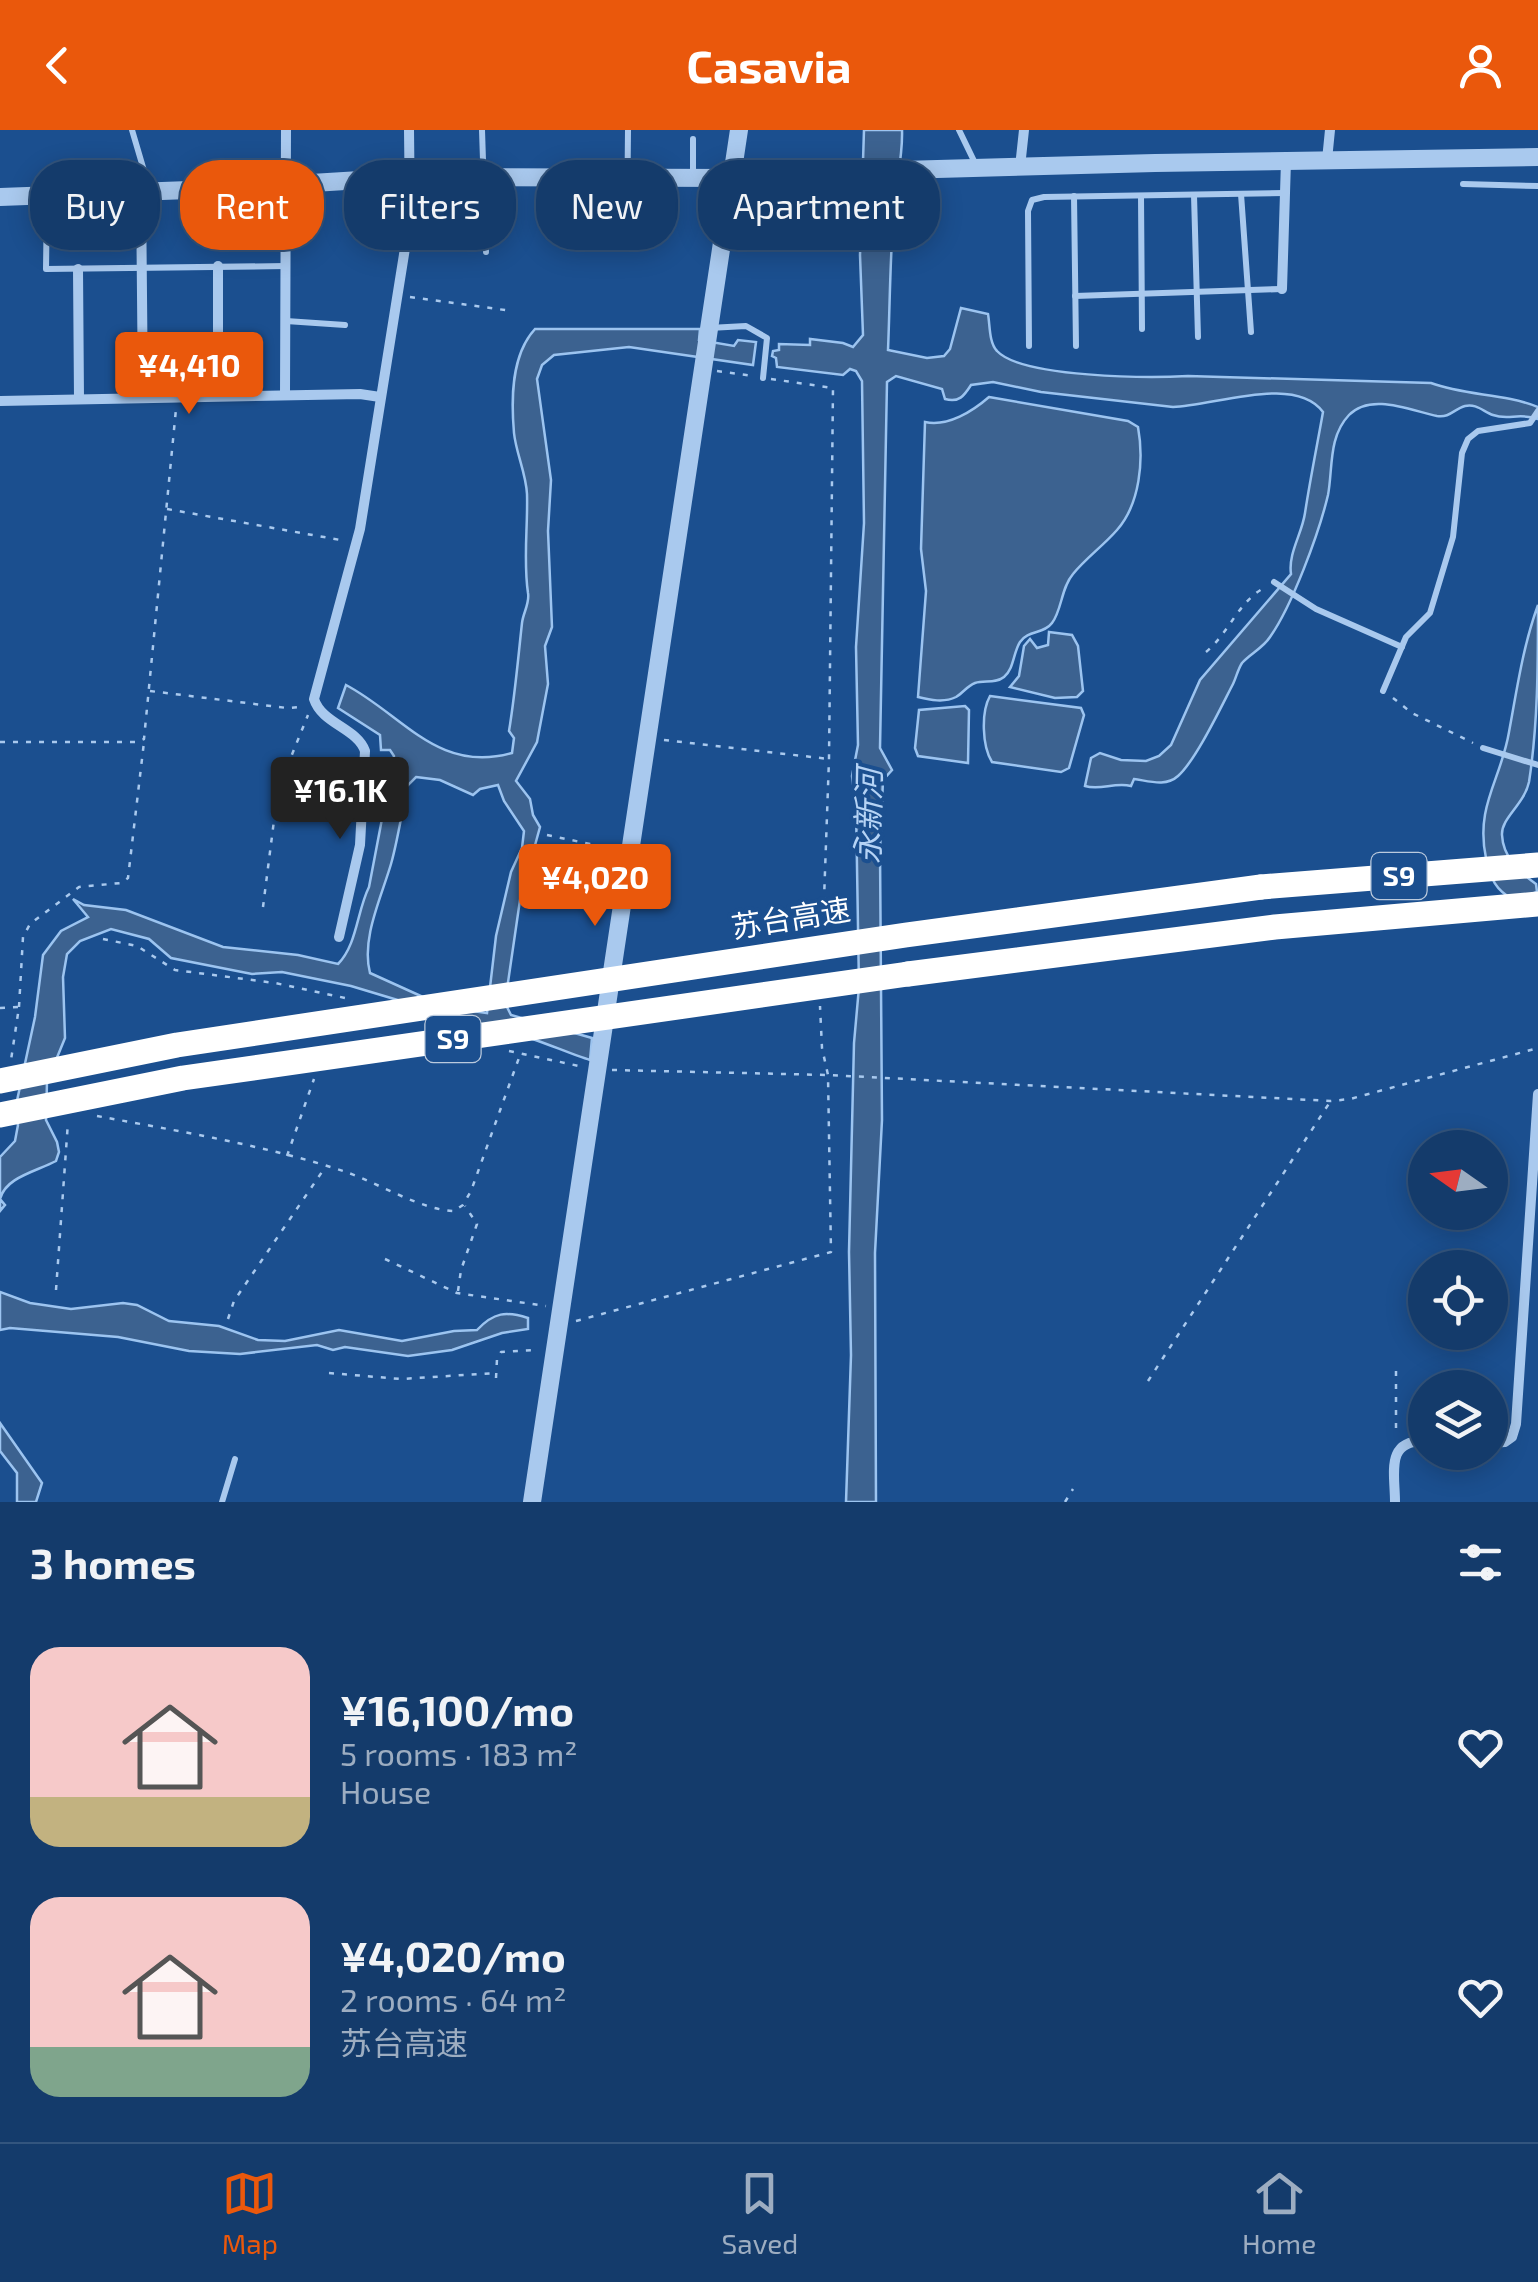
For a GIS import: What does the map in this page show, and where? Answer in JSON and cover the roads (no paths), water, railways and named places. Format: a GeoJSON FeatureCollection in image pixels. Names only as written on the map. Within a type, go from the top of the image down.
{"type":"FeatureCollection","features":[{"type":"Feature","properties":{"kind":"highway","name":"苏台高速"},"geometry":{"type":"LineString","coordinates":[[6,1070],[906,935],[1261,887],[1538,865]]}},
{"type":"Feature","properties":{"kind":"highway","name":"S9"},"geometry":{"type":"LineString","coordinates":[[0,1115],[183,1078],[908,974],[1275,928],[1538,904]]}},
{"type":"Feature","properties":{"kind":"street"},"geometry":{"type":"LineString","coordinates":[[286,130],[287,160]]}},
{"type":"Feature","properties":{"kind":"street"},"geometry":{"type":"LineString","coordinates":[[408,130],[409,160]]}},
{"type":"Feature","properties":{"kind":"street"},"geometry":{"type":"LineString","coordinates":[[735,160],[739,130]]}},
{"type":"Feature","properties":{"kind":"street"},"geometry":{"type":"LineString","coordinates":[[1020,167],[1024,130]]}},
{"type":"Feature","properties":{"kind":"street"},"geometry":{"type":"LineString","coordinates":[[1327,160],[1330,130]]}},
{"type":"Feature","properties":{"kind":"street"},"geometry":{"type":"LineString","coordinates":[[940,169],[1538,157]]}},
{"type":"Feature","properties":{"kind":"street"},"geometry":{"type":"LineString","coordinates":[[1282,289],[1286,161]]}},
{"type":"Feature","properties":{"kind":"street"},"geometry":{"type":"LineString","coordinates":[[678,178],[698,178]]}},
{"type":"Feature","properties":{"kind":"street"},"geometry":{"type":"LineString","coordinates":[[0,197],[30,196]]}},
{"type":"Feature","properties":{"kind":"street"},"geometry":{"type":"LineString","coordinates":[[143,250],[144,398]]}},
{"type":"Feature","properties":{"kind":"street"},"geometry":{"type":"LineString","coordinates":[[285,395],[286,250]]}},
{"type":"Feature","properties":{"kind":"street"},"geometry":{"type":"LineString","coordinates":[[339,937],[360,845],[365,751],[362,742],[325,716],[314,700],[358,542],[404,250]]}},
{"type":"Feature","properties":{"kind":"street"},"geometry":{"type":"LineString","coordinates":[[532,1502],[720,250]]}},
{"type":"Feature","properties":{"kind":"street"},"geometry":{"type":"LineString","coordinates":[[218,266],[218,396]]}},
{"type":"Feature","properties":{"kind":"street"},"geometry":{"type":"LineString","coordinates":[[78,269],[79,400]]}},
{"type":"Feature","properties":{"kind":"street"},"geometry":{"type":"LineString","coordinates":[[0,400],[360,394],[380,397]]}},
{"type":"Feature","properties":{"kind":"street"},"geometry":{"type":"LineString","coordinates":[[1508,1440],[1516,1424],[1538,1094]]}},
{"type":"Feature","properties":{"kind":"street"},"geometry":{"type":"LineString","coordinates":[[1396,1502],[1395,1455],[1408,1442]]}},
{"type":"Feature","properties":{"kind":"lane"},"geometry":{"type":"LineString","coordinates":[[132,130],[138,160]]}},
{"type":"Feature","properties":{"kind":"lane"},"geometry":{"type":"LineString","coordinates":[[482,130],[483,160]]}},
{"type":"Feature","properties":{"kind":"lane"},"geometry":{"type":"LineString","coordinates":[[627,160],[628,130]]}},
{"type":"Feature","properties":{"kind":"lane"},"geometry":{"type":"LineString","coordinates":[[959,130],[978,168]]}},
{"type":"Feature","properties":{"kind":"lane"},"geometry":{"type":"LineString","coordinates":[[693,139],[693,178]]}},
{"type":"Feature","properties":{"kind":"lane"},"geometry":{"type":"LineString","coordinates":[[1464,184],[1538,186]]}},
{"type":"Feature","properties":{"kind":"lane"},"geometry":{"type":"LineString","coordinates":[[1028,346],[1028,212],[1032,200],[1044,196],[1284,193]]}},
{"type":"Feature","properties":{"kind":"lane"},"geometry":{"type":"LineString","coordinates":[[1241,194],[1250,332]]}},
{"type":"Feature","properties":{"kind":"lane"},"geometry":{"type":"LineString","coordinates":[[1194,195],[1198,336]]}},
{"type":"Feature","properties":{"kind":"lane"},"geometry":{"type":"LineString","coordinates":[[1074,196],[1076,346]]}},
{"type":"Feature","properties":{"kind":"lane"},"geometry":{"type":"LineString","coordinates":[[1142,196],[1142,330]]}},
{"type":"Feature","properties":{"kind":"lane"},"geometry":{"type":"LineString","coordinates":[[46,250],[46,269],[286,266]]}},
{"type":"Feature","properties":{"kind":"lane"},"geometry":{"type":"LineString","coordinates":[[1075,296],[1282,289]]}},
{"type":"Feature","properties":{"kind":"lane"},"geometry":{"type":"LineString","coordinates":[[286,322],[345,324]]}},
{"type":"Feature","properties":{"kind":"lane"},"geometry":{"type":"LineString","coordinates":[[708,328],[746,326],[767,338],[763,378]]}},
{"type":"Feature","properties":{"kind":"lane"},"geometry":{"type":"LineString","coordinates":[[1384,690],[1406,637],[1430,612],[1453,537],[1462,454],[1468,440],[1478,431],[1530,423],[1538,411]]}},
{"type":"Feature","properties":{"kind":"lane"},"geometry":{"type":"LineString","coordinates":[[1274,582],[1367,633],[1402,647]]}},
{"type":"Feature","properties":{"kind":"lane"},"geometry":{"type":"LineString","coordinates":[[1483,748],[1538,764]]}},
{"type":"Feature","properties":{"kind":"lane"},"geometry":{"type":"LineString","coordinates":[[222,1502],[235,1460]]}},
{"type":"Feature","properties":{"kind":"water"},"geometry":{"type":"Polygon","coordinates":[[[864,130],[902,130],[900,160],[863,160],[864,130]]]}},
{"type":"Feature","properties":{"kind":"water","name":"永新河"},"geometry":{"type":"Polygon","coordinates":[[[860,250],[892,250],[888,350],[927,358],[944,356],[950,349],[961,308],[988,314],[994,348],[1011,360],[1032,367],[1118,376],[1431,383],[1538,407],[1538,419],[1499,417],[1469,405],[1441,416],[1380,404],[1358,408],[1349,415],[1334,443],[1324,511],[1296,588],[1270,637],[1242,663],[1192,758],[1178,776],[1168,781],[1134,779],[1131,786],[1091,787],[1085,786],[1091,758],[1100,753],[1121,760],[1146,761],[1171,745],[1200,680],[1291,574],[1323,412],[1310,401],[1274,393],[1173,407],[1041,392],[993,382],[971,385],[961,398],[950,400],[945,399],[942,389],[896,376],[887,382],[880,748],[892,770],[883,780],[880,850],[882,1120],[875,1253],[876,1502],[846,1502],[854,1043],[859,987],[856,806],[852,776],[858,745],[856,647],[864,523],[862,381],[850,369],[843,375],[777,367],[772,356],[773,351],[779,350],[779,344],[810,345],[810,339],[853,347],[863,335],[860,250]]]}},
{"type":"Feature","properties":{"kind":"water"},"geometry":{"type":"Polygon","coordinates":[[[535,329],[700,329],[699,340],[734,346],[738,340],[756,342],[753,365],[629,347],[554,355],[542,365],[537,379],[551,480],[548,531],[552,627],[545,646],[548,684],[537,742],[516,781],[530,799],[540,827],[520,900],[505,1003],[511,1015],[592,1038],[590,1060],[505,1030],[459,1027],[434,1011],[351,986],[282,972],[252,974],[171,958],[149,939],[111,929],[80,941],[67,954],[63,977],[65,1038],[47,1082],[46,1120],[57,1142],[56,1161],[15,1180],[0,1199],[0,1157],[15,1141],[15,1110],[35,1017],[43,955],[61,931],[88,917],[73,899],[84,905],[126,910],[223,947],[298,955],[338,964],[353,938],[369,887],[394,756],[390,750],[381,750],[380,735],[338,708],[346,685],[442,749],[486,757],[512,753],[514,738],[509,731],[528,597],[527,494],[514,433],[513,392],[521,351],[535,329]],[[416,777],[407,786],[393,855],[370,933],[370,973],[445,1007],[487,1013],[496,936],[524,831],[498,785],[473,795],[440,780],[416,777]]]}},
{"type":"Feature","properties":{"kind":"water"},"geometry":{"type":"Polygon","coordinates":[[[989,397],[1128,421],[1138,427],[1140,453],[1135,495],[1125,519],[1112,536],[1069,580],[1052,623],[1020,642],[1004,677],[975,683],[951,699],[918,697],[926,591],[921,549],[925,422],[951,420],[989,397]]]}},
{"type":"Feature","properties":{"kind":"water"},"geometry":{"type":"Polygon","coordinates":[[[1538,605],[1536,716],[1529,782],[1502,835],[1509,857],[1536,884],[1537,892],[1514,900],[1492,878],[1486,858],[1484,823],[1538,605]]]}},
{"type":"Feature","properties":{"kind":"water"},"geometry":{"type":"Polygon","coordinates":[[[1049,632],[1072,635],[1078,646],[1083,691],[1077,697],[1055,698],[1010,687],[1019,676],[1024,646],[1030,639],[1037,648],[1048,645],[1049,632]]]}},
{"type":"Feature","properties":{"kind":"water"},"geometry":{"type":"Polygon","coordinates":[[[990,696],[1081,708],[1084,715],[1069,768],[1061,772],[992,762],[984,729],[990,696]]]}},
{"type":"Feature","properties":{"kind":"water"},"geometry":{"type":"Polygon","coordinates":[[[965,706],[969,710],[968,763],[918,756],[915,748],[919,710],[965,706]]]}},
{"type":"Feature","properties":{"kind":"water"},"geometry":{"type":"Polygon","coordinates":[[[0,1292],[30,1303],[71,1309],[137,1305],[169,1321],[219,1326],[258,1340],[285,1341],[339,1330],[402,1341],[477,1330],[495,1316],[507,1314],[528,1318],[528,1329],[502,1333],[452,1350],[408,1356],[345,1347],[333,1350],[317,1345],[240,1354],[189,1351],[118,1337],[0,1330],[0,1292]]]}},
{"type":"Feature","properties":{"kind":"water"},"geometry":{"type":"Polygon","coordinates":[[[0,1423],[42,1483],[36,1502],[17,1502],[17,1473],[0,1451],[0,1423]]]}}]}
